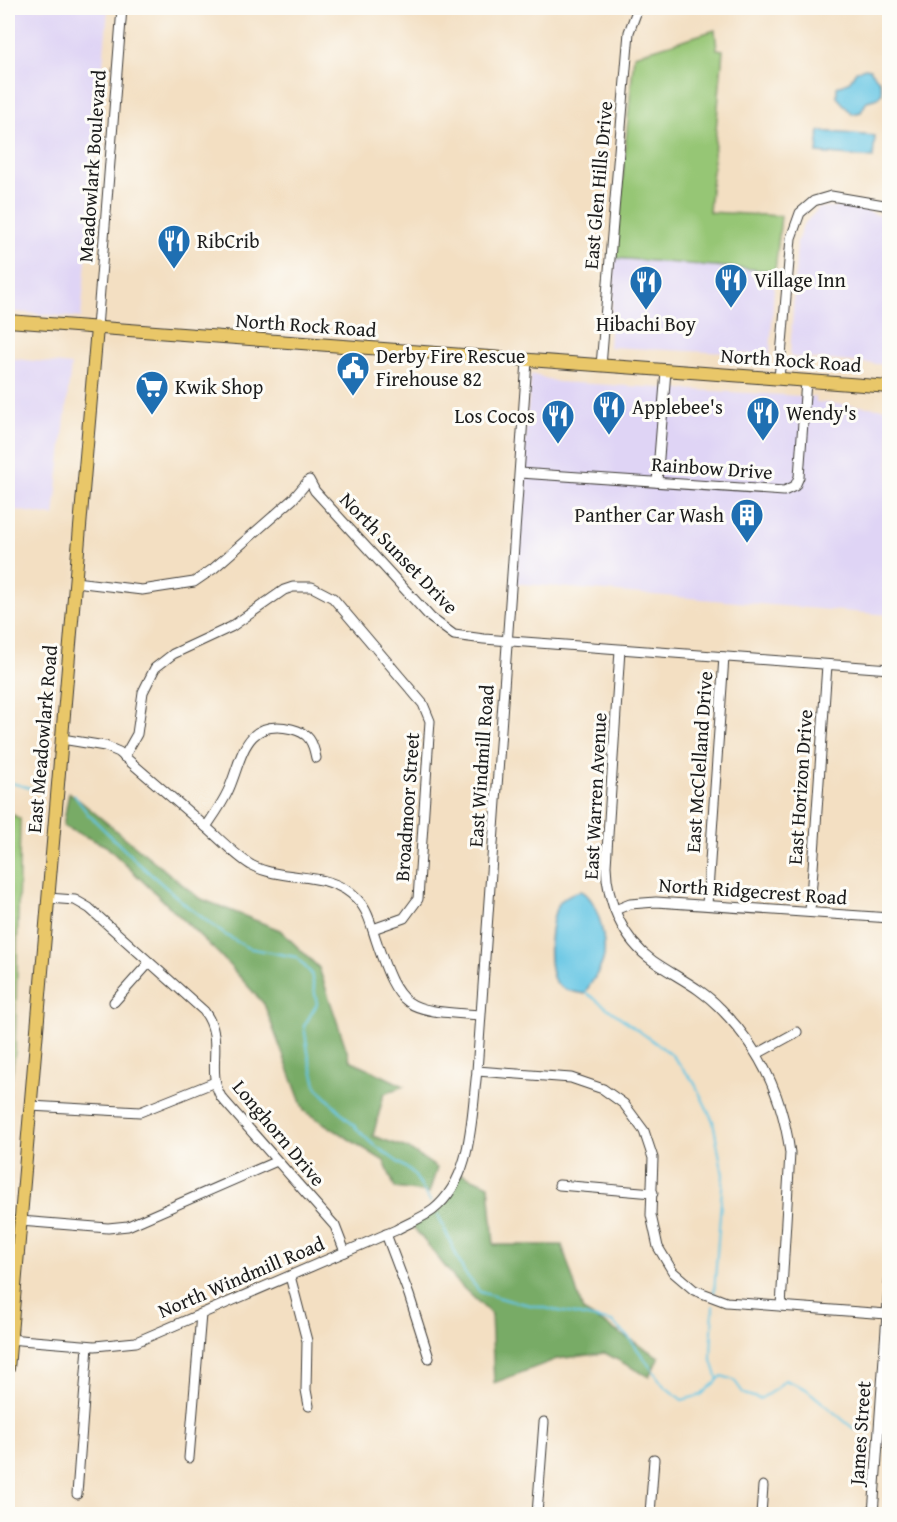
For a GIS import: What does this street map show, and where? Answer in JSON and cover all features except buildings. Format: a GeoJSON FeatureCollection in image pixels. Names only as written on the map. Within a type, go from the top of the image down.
{"type":"FeatureCollection","features":[{"type":"Feature","properties":{"kind":"main road","name":"North Rock Road"},"geometry":{"type":"LineString","coordinates":[[8,321],[890,387]]}},
{"type":"Feature","properties":{"kind":"main road","name":"East Meadowlark Road"},"geometry":{"type":"LineString","coordinates":[[8,1369],[97,328]]}},
{"type":"Feature","properties":{"kind":"street","name":"Meadowlark Boulevard"},"geometry":{"type":"LineString","coordinates":[[97,328],[122,8]]}},
{"type":"Feature","properties":{"kind":"street","name":"East Glen Hills Drive"},"geometry":{"type":"LineString","coordinates":[[601,366],[629,38],[638,8]]}},
{"type":"Feature","properties":{"kind":"street"},"geometry":{"type":"LineString","coordinates":[[779,379],[791,238],[800,213],[814,201],[831,196],[890,206]]}},
{"type":"Feature","properties":{"kind":"street","name":"East Windmill Road"},"geometry":{"type":"LineString","coordinates":[[460,1173],[468,1140],[477,1071],[527,361]]}},
{"type":"Feature","properties":{"kind":"street"},"geometry":{"type":"LineString","coordinates":[[657,482],[666,371]]}},
{"type":"Feature","properties":{"kind":"street","name":"Rainbow Drive"},"geometry":{"type":"LineString","coordinates":[[520,472],[784,491],[795,486],[799,477],[806,381]]}},
{"type":"Feature","properties":{"kind":"street","name":"North Sunset Drive"},"geometry":{"type":"LineString","coordinates":[[75,582],[142,590],[194,582],[213,569],[293,499],[309,480],[315,491],[431,618],[454,634],[620,650],[890,669]]}},
{"type":"Feature","properties":{"kind":"street","name":"Broadmoor Street"},"geometry":{"type":"LineString","coordinates":[[124,757],[137,734],[145,682],[164,660],[231,627],[284,590],[303,586],[327,593],[423,704],[430,721],[418,899],[404,918],[373,929]]}},
{"type":"Feature","properties":{"kind":"street","name":"East Warren Avenue"},"geometry":{"type":"LineString","coordinates":[[620,650],[606,866],[608,888],[626,933],[637,947],[654,962],[712,1000],[740,1029],[758,1054],[777,1098],[790,1153],[781,1306]]}},
{"type":"Feature","properties":{"kind":"street","name":"East McClelland Drive"},"geometry":{"type":"LineString","coordinates":[[707,905],[724,657]]}},
{"type":"Feature","properties":{"kind":"street","name":"East Horizon Drive"},"geometry":{"type":"LineString","coordinates":[[810,912],[826,665]]}},
{"type":"Feature","properties":{"kind":"street"},"geometry":{"type":"LineString","coordinates":[[206,827],[228,791],[242,750],[253,736],[280,727],[302,732],[308,735],[314,745],[316,758]]}},
{"type":"Feature","properties":{"kind":"street"},"geometry":{"type":"LineString","coordinates":[[62,739],[105,746],[124,757],[248,863],[278,874],[323,879],[339,885],[362,905],[373,929],[390,980],[405,1000],[429,1011],[480,1016]]}},
{"type":"Feature","properties":{"kind":"street","name":"Longhorn Drive"},"geometry":{"type":"LineString","coordinates":[[48,898],[80,902],[204,1011],[212,1023],[216,1041],[215,1082],[224,1101],[335,1226],[345,1252]]}},
{"type":"Feature","properties":{"kind":"street","name":"North Ridgecrest Road"},"geometry":{"type":"LineString","coordinates":[[615,910],[630,904],[656,902],[890,918]]}},
{"type":"Feature","properties":{"kind":"street"},"geometry":{"type":"LineString","coordinates":[[114,1002],[149,963]]}},
{"type":"Feature","properties":{"kind":"street"},"geometry":{"type":"LineString","coordinates":[[758,1054],[797,1032]]}},
{"type":"Feature","properties":{"kind":"street"},"geometry":{"type":"LineString","coordinates":[[477,1071],[571,1078],[587,1082],[613,1095],[634,1114],[649,1144],[654,1170],[652,1225],[658,1247],[670,1268],[685,1284],[704,1296],[726,1302],[886,1314]]}},
{"type":"Feature","properties":{"kind":"street"},"geometry":{"type":"LineString","coordinates":[[30,1106],[140,1112],[215,1082]]}},
{"type":"Feature","properties":{"kind":"street"},"geometry":{"type":"LineString","coordinates":[[20,1221],[108,1228],[128,1226],[277,1161]]}},
{"type":"Feature","properties":{"kind":"street","name":"North Windmill Road"},"geometry":{"type":"LineString","coordinates":[[9,1339],[88,1346],[111,1346],[136,1342],[386,1234],[430,1212],[447,1196],[460,1173]]}},
{"type":"Feature","properties":{"kind":"street"},"geometry":{"type":"LineString","coordinates":[[559,1185],[653,1193]]}},
{"type":"Feature","properties":{"kind":"street"},"geometry":{"type":"LineString","coordinates":[[386,1234],[410,1295],[429,1358]]}},
{"type":"Feature","properties":{"kind":"street","name":"James Street"},"geometry":{"type":"LineString","coordinates":[[873,1515],[885,1383],[886,1314],[890,1272]]}},
{"type":"Feature","properties":{"kind":"street"},"geometry":{"type":"LineString","coordinates":[[290,1276],[307,1341],[306,1390],[309,1406]]}},
{"type":"Feature","properties":{"kind":"street"},"geometry":{"type":"LineString","coordinates":[[189,1458],[201,1314]]}},
{"type":"Feature","properties":{"kind":"street"},"geometry":{"type":"LineString","coordinates":[[77,1494],[88,1346]]}},
{"type":"Feature","properties":{"kind":"street"},"geometry":{"type":"LineString","coordinates":[[537,1515],[544,1422]]}},
{"type":"Feature","properties":{"kind":"street"},"geometry":{"type":"LineString","coordinates":[[650,1515],[654,1459]]}},
{"type":"Feature","properties":{"kind":"street"},"geometry":{"type":"LineString","coordinates":[[761,1515],[763,1486]]}},
{"type":"Feature","properties":{"kind":"shaded area"},"geometry":{"type":"Polygon","coordinates":[[[8,8],[108,8],[81,318],[8,311],[8,8]]]}},
{"type":"Feature","properties":{"kind":"shaded area"},"geometry":{"type":"Polygon","coordinates":[[[853,206],[889,219],[889,365],[790,357],[797,242],[803,225],[819,208],[853,206]]]}},
{"type":"Feature","properties":{"kind":"shaded area"},"geometry":{"type":"Polygon","coordinates":[[[615,258],[775,271],[770,355],[609,347],[615,258]]]}},
{"type":"Feature","properties":{"kind":"shaded area"},"geometry":{"type":"Polygon","coordinates":[[[8,358],[71,365],[54,516],[8,509],[8,358]]]}},
{"type":"Feature","properties":{"kind":"shaded area"},"geometry":{"type":"Polygon","coordinates":[[[531,374],[558,382],[816,397],[816,402],[889,409],[889,615],[512,583],[531,374]]]}},
{"type":"Feature","properties":{"kind":"green space"},"geometry":{"type":"Polygon","coordinates":[[[715,30],[717,49],[723,50],[709,212],[781,216],[775,271],[615,258],[634,55],[715,30]]]}},
{"type":"Feature","properties":{"kind":"green space"},"geometry":{"type":"Polygon","coordinates":[[[69,792],[199,898],[280,930],[319,968],[350,1060],[404,1086],[384,1094],[373,1136],[407,1148],[437,1168],[429,1193],[395,1188],[384,1161],[304,1111],[264,1004],[220,955],[106,846],[63,826],[69,792]]]}},
{"type":"Feature","properties":{"kind":"green space"},"geometry":{"type":"Polygon","coordinates":[[[8,812],[20,819],[15,1050],[8,1106],[8,812]]]}},
{"type":"Feature","properties":{"kind":"green space"},"geometry":{"type":"Polygon","coordinates":[[[460,1173],[489,1185],[494,1245],[562,1245],[583,1311],[659,1357],[649,1377],[605,1353],[557,1359],[494,1383],[491,1314],[459,1284],[410,1223],[430,1212],[460,1173]]]}},
{"type":"Feature","properties":{"kind":"water"},"geometry":{"type":"Polygon","coordinates":[[[870,69],[880,82],[882,92],[878,98],[867,101],[861,112],[852,114],[837,97],[837,87],[850,81],[856,71],[870,69]]]}},
{"type":"Feature","properties":{"kind":"water"},"geometry":{"type":"Polygon","coordinates":[[[819,131],[875,136],[873,158],[817,153],[819,131]]]}},
{"type":"Feature","properties":{"kind":"water"},"geometry":{"type":"Polygon","coordinates":[[[581,891],[587,895],[597,912],[604,943],[602,964],[584,994],[566,990],[557,984],[553,978],[550,956],[551,930],[556,908],[565,898],[581,891]]]}},
{"type":"Feature","properties":{"kind":"waterway"},"geometry":{"type":"LineString","coordinates":[[8,782],[41,791]]}},
{"type":"Feature","properties":{"kind":"waterway"},"geometry":{"type":"LineString","coordinates":[[74,795],[88,814],[137,862],[187,906],[224,934],[248,948],[296,957],[311,973],[317,1004],[304,1026],[317,1088],[370,1142],[413,1173],[431,1202]]}},
{"type":"Feature","properties":{"kind":"waterway"},"geometry":{"type":"LineString","coordinates":[[585,992],[671,1054],[694,1082],[713,1121],[723,1175],[714,1293]]}},
{"type":"Feature","properties":{"kind":"waterway"},"geometry":{"type":"LineString","coordinates":[[438,1215],[464,1272],[480,1292],[511,1301],[612,1322],[627,1335],[664,1386],[682,1400],[701,1395],[722,1376],[734,1380],[744,1394],[760,1399],[785,1380],[806,1389],[854,1429],[866,1431]]}},
{"type":"Feature","properties":{"kind":"waterway"},"geometry":{"type":"LineString","coordinates":[[713,1306],[711,1357],[718,1380]]}},
{"type":"Feature","properties":{"kind":"place","name":"RibCrib"},"geometry":{"type":"Point","coordinates":[174,270]}},
{"type":"Feature","properties":{"kind":"place","name":"Village Inn"},"geometry":{"type":"Point","coordinates":[731,309]}},
{"type":"Feature","properties":{"kind":"place","name":"Hibachi Boy"},"geometry":{"type":"Point","coordinates":[646,311]}},
{"type":"Feature","properties":{"kind":"place","name":"Derby Fire Rescue Firehouse 82"},"geometry":{"type":"Point","coordinates":[353,397]}},
{"type":"Feature","properties":{"kind":"place","name":"Kwik Shop"},"geometry":{"type":"Point","coordinates":[152,416]}},
{"type":"Feature","properties":{"kind":"place","name":"Applebee's"},"geometry":{"type":"Point","coordinates":[609,436]}},
{"type":"Feature","properties":{"kind":"place","name":"Wendy's"},"geometry":{"type":"Point","coordinates":[763,442]}},
{"type":"Feature","properties":{"kind":"place","name":"Los Cocos"},"geometry":{"type":"Point","coordinates":[558,445]}},
{"type":"Feature","properties":{"kind":"place","name":"Panther Car Wash"},"geometry":{"type":"Point","coordinates":[747,544]}}]}
